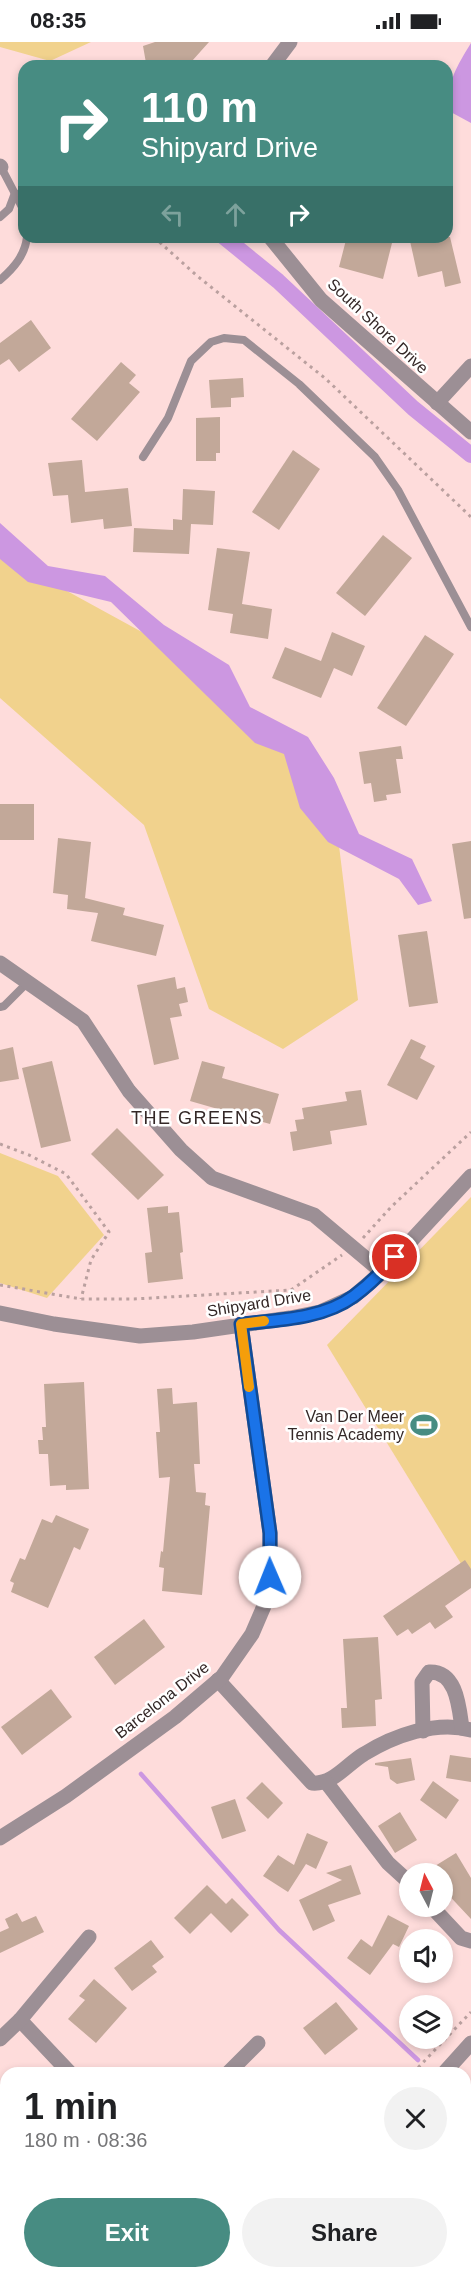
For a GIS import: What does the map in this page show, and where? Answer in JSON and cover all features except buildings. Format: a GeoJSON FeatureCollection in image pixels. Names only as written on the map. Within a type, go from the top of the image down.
{"type":"FeatureCollection","features":[{"type":"Feature","properties":{"kind":"street"},"geometry":{"type":"LineString","coordinates":[[276,60],[290,42]]}},
{"type":"Feature","properties":{"kind":"street","name":"South Shore Drive"},"geometry":{"type":"LineString","coordinates":[[275,243],[321,300],[471,432]]}},
{"type":"Feature","properties":{"kind":"street"},"geometry":{"type":"LineString","coordinates":[[437,403],[471,366]]}},
{"type":"Feature","properties":{"kind":"street"},"geometry":{"type":"LineString","coordinates":[[0,963],[83,1021],[129,1091],[181,1150],[212,1178],[314,1215],[382,1272]]}},
{"type":"Feature","properties":{"kind":"street","name":"Shipyard Drive"},"geometry":{"type":"LineString","coordinates":[[0,1313],[54,1324],[140,1336],[320,1312],[353,1297],[382,1272],[471,1176]]}},
{"type":"Feature","properties":{"kind":"street","name":"Barcelona Drive"},"geometry":{"type":"LineString","coordinates":[[0,1838],[66,1796],[175,1717],[218,1680],[252,1634],[264,1606],[270,1577],[270,1533],[241,1324]]}},
{"type":"Feature","properties":{"kind":"street"},"geometry":{"type":"LineString","coordinates":[[218,1680],[312,1783],[326,1782],[362,1755],[389,1739],[423,1731],[467,1729],[452,1686],[447,1677],[438,1672],[429,1672],[422,1682],[423,1731]]}},
{"type":"Feature","properties":{"kind":"street"},"geometry":{"type":"LineString","coordinates":[[326,1782],[388,1863],[399,1873]]}},
{"type":"Feature","properties":{"kind":"street"},"geometry":{"type":"LineString","coordinates":[[441,1917],[461,1938],[471,1941]]}},
{"type":"Feature","properties":{"kind":"street"},"geometry":{"type":"LineString","coordinates":[[0,2039],[20,2020],[89,1937]]}},
{"type":"Feature","properties":{"kind":"street"},"geometry":{"type":"LineString","coordinates":[[20,2020],[64,2067]]}},
{"type":"Feature","properties":{"kind":"street"},"geometry":{"type":"LineString","coordinates":[[234,2067],[258,2043]]}},
{"type":"Feature","properties":{"kind":"street"},"geometry":{"type":"LineString","coordinates":[[451,2067],[468,2052]]}},
{"type":"Feature","properties":{"kind":"lane"},"geometry":{"type":"LineString","coordinates":[[1,166],[18,199]]}},
{"type":"Feature","properties":{"kind":"lane"},"geometry":{"type":"LineString","coordinates":[[0,217],[9,209],[15,193]]}},
{"type":"Feature","properties":{"kind":"lane"},"geometry":{"type":"LineString","coordinates":[[0,280],[25,251],[26,243]]}},
{"type":"Feature","properties":{"kind":"lane"},"geometry":{"type":"LineString","coordinates":[[143,458],[168,418],[191,361],[211,342],[224,338],[244,340],[299,384],[375,457],[398,490],[471,627]]}},
{"type":"Feature","properties":{"kind":"lane"},"geometry":{"type":"LineString","coordinates":[[0,1007],[4,1006],[27,983]]}},
{"type":"Feature","properties":{"kind":"path"},"geometry":{"type":"LineString","coordinates":[[161,243],[196,275],[326,380],[471,517]]}},
{"type":"Feature","properties":{"kind":"path"},"geometry":{"type":"LineString","coordinates":[[0,1285],[81,1299],[134,1299],[291,1290],[354,1247],[391,1208],[471,1132]]}},
{"type":"Feature","properties":{"kind":"path"},"geometry":{"type":"LineString","coordinates":[[0,1144],[29,1155],[66,1174],[109,1232],[91,1260],[81,1299]]}},
{"type":"Feature","properties":{"kind":"path"},"geometry":{"type":"LineString","coordinates":[[419,2067],[471,2012]]}},
{"type":"Feature","properties":{"kind":"shaded area"},"geometry":{"type":"Polygon","coordinates":[[[0,42],[91,42],[52,60],[0,47],[0,42]]]}},
{"type":"Feature","properties":{"kind":"shaded area"},"geometry":{"type":"Polygon","coordinates":[[[471,43],[471,123],[453,113],[453,78],[471,43]]]}},
{"type":"Feature","properties":{"kind":"shaded area"},"geometry":{"type":"Polygon","coordinates":[[[0,523],[48,566],[105,576],[164,625],[229,665],[250,707],[308,737],[334,778],[359,834],[412,859],[432,901],[418,905],[399,879],[328,842],[300,808],[284,754],[255,743],[111,602],[28,582],[0,559],[0,523]]]}},
{"type":"Feature","properties":{"kind":"shaded area"},"geometry":{"type":"Polygon","coordinates":[[[0,543],[67,591],[162,643],[333,797],[358,1000],[283,1049],[209,1009],[144,825],[0,698],[0,543]]]}},
{"type":"Feature","properties":{"kind":"shaded area"},"geometry":{"type":"Polygon","coordinates":[[[0,1153],[58,1176],[104,1235],[47,1298],[0,1283],[0,1153]]]}},
{"type":"Feature","properties":{"kind":"shaded area","name":"Van Der Meer Tennis Academy"},"geometry":{"type":"Polygon","coordinates":[[[471,1197],[471,1580],[327,1345],[471,1197]]]}},
{"type":"Feature","properties":{"kind":"waterway"},"geometry":{"type":"LineString","coordinates":[[231,243],[278,281],[413,408],[471,455]]}},
{"type":"Feature","properties":{"kind":"waterway"},"geometry":{"type":"LineString","coordinates":[[141,1774],[279,1930],[418,2060]]}},
{"type":"Feature","properties":{"kind":"slow traffic"},"geometry":{"type":"LineString","coordinates":[[249,1387],[241,1324],[264,1321]]}},
{"type":"Feature","properties":{"kind":"place","name":"Van Der Meer Tennis Academy"},"geometry":{"type":"Point","coordinates":[424,1425]}},
{"type":"Feature","properties":{"kind":"district","name":"THE GREENS"},"geometry":{"type":"Point","coordinates":[197,1118]}},
{"type":"Feature","properties":{"kind":"route"},"geometry":{"type":"LineString","coordinates":[[270,1577],[270,1533],[241,1324],[320,1312],[353,1297],[382,1272],[395,1257]]}}]}
